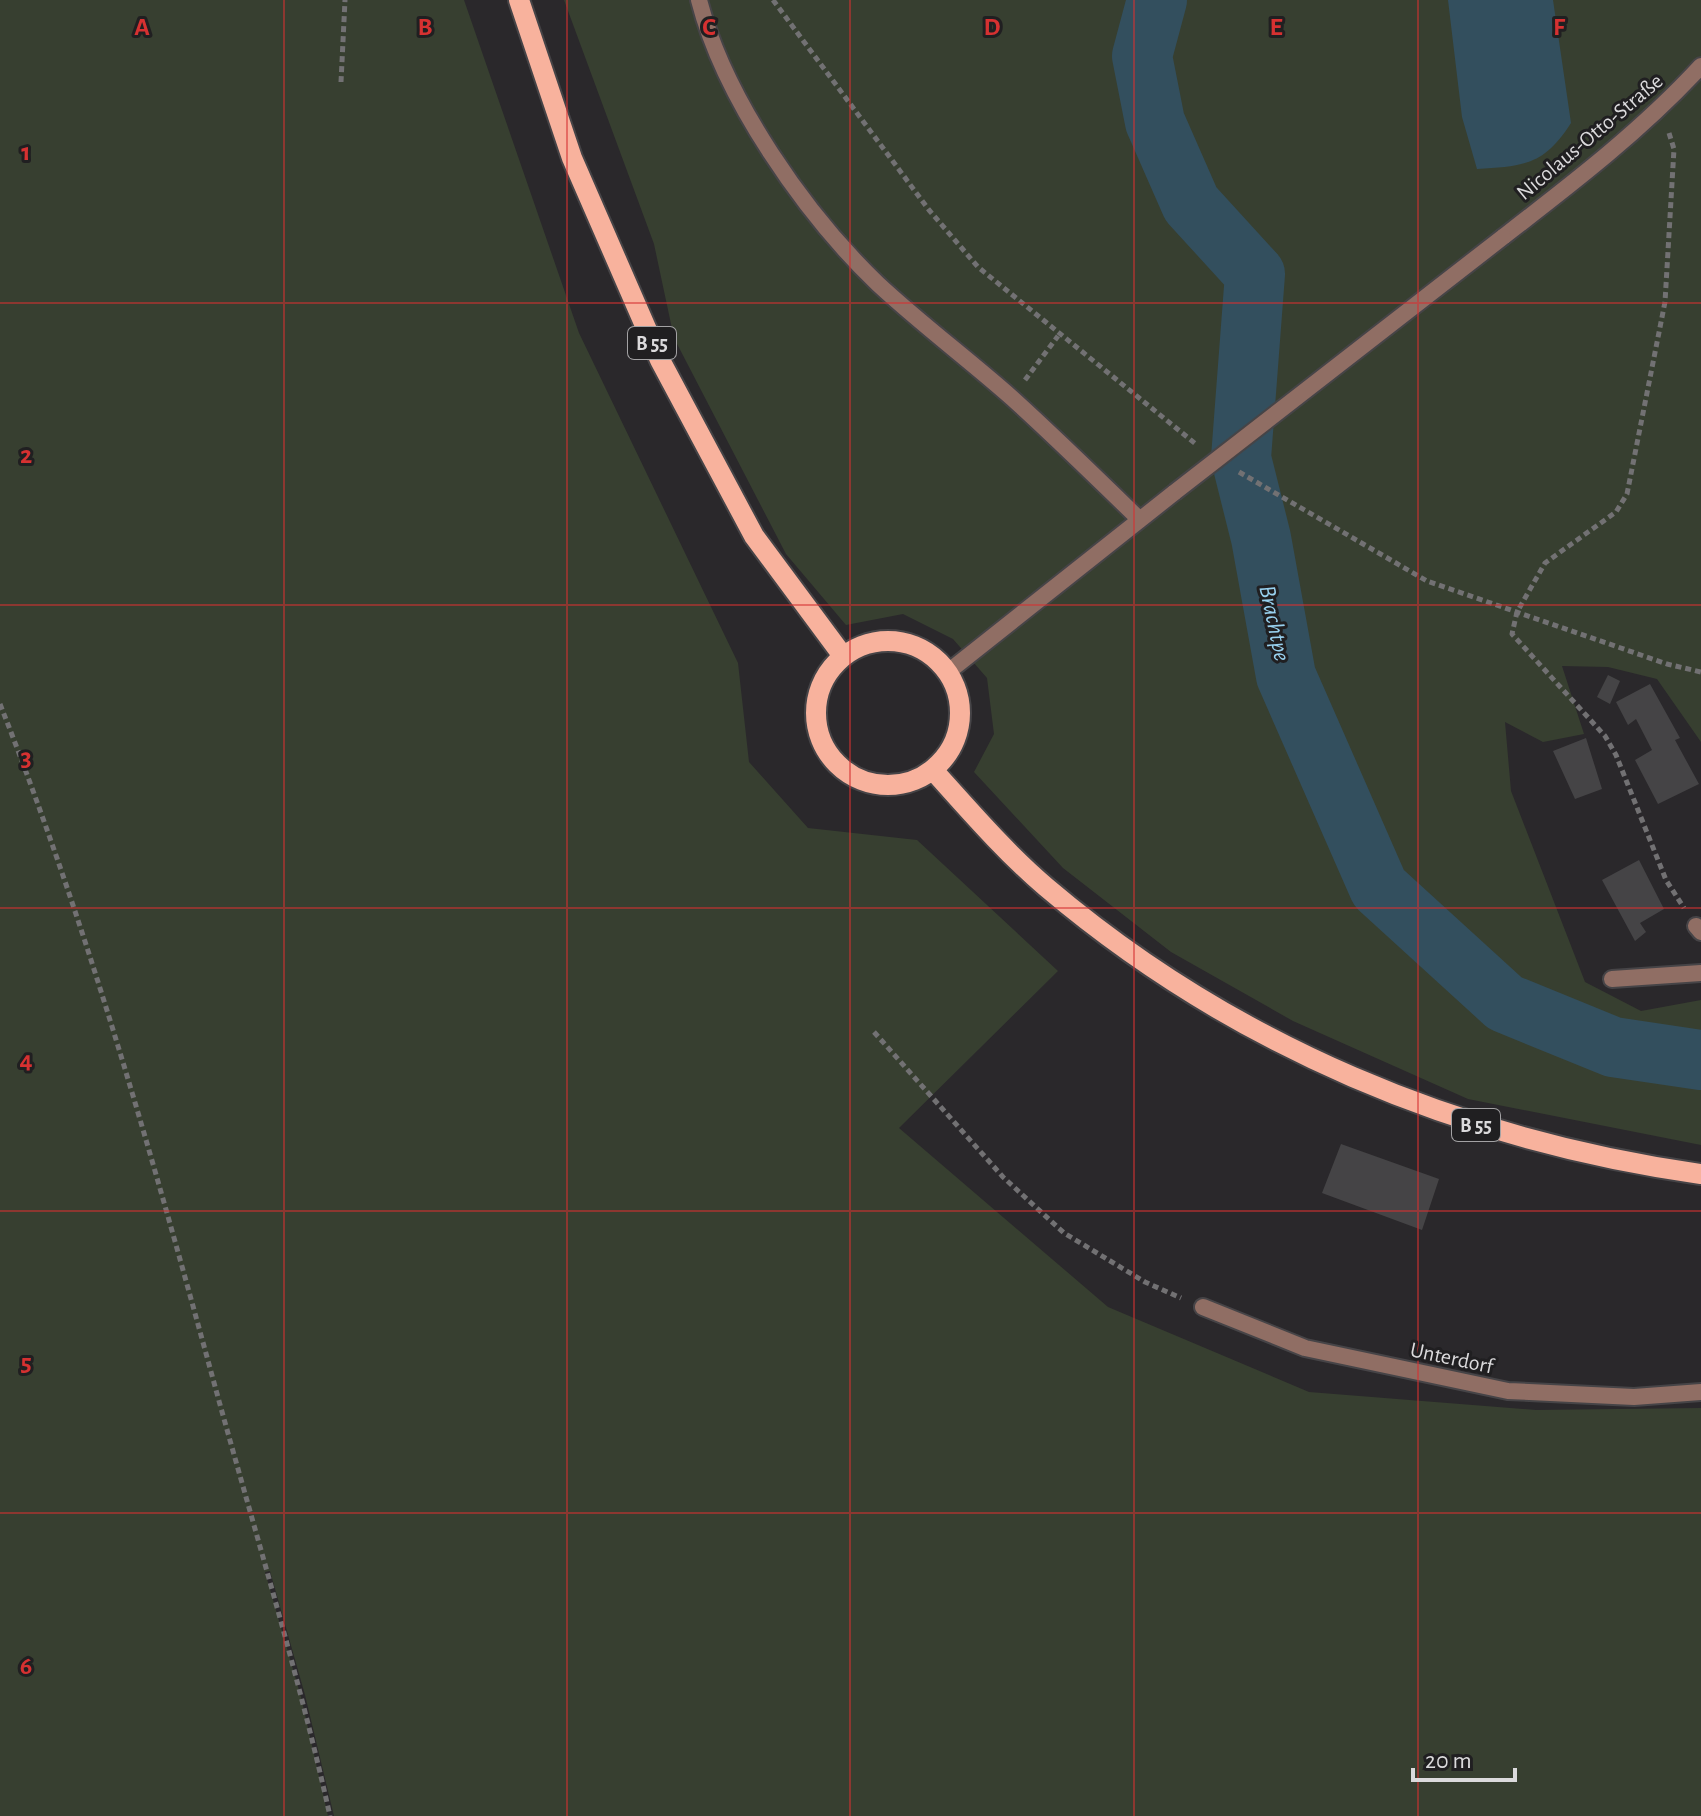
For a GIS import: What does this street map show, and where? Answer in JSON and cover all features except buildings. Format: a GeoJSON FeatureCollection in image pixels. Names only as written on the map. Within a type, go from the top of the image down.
{"type":"FeatureCollection","features":[{"type":"Feature","properties":{"kind":"main road","name":"B 55"},"geometry":{"type":"LineString","coordinates":[[519,0],[572,158],[660,360],[754,536],[843,656]]}},
{"type":"Feature","properties":{"kind":"main road"},"geometry":{"type":"LineString","coordinates":[[887,640],[921,649],[948,672],[957,691],[961,713],[957,735],[948,754],[933,770],[911,782],[886,785],[861,780],[840,767],[824,747],[816,724],[817,698],[826,675],[843,656],[864,644],[887,640]]}},
{"type":"Feature","properties":{"kind":"main road","name":"B 55"},"geometry":{"type":"LineString","coordinates":[[933,770],[1034,875],[1094,925],[1206,1002],[1300,1054],[1412,1103],[1527,1140],[1595,1157],[1701,1174]]}},
{"type":"Feature","properties":{"kind":"street"},"geometry":{"type":"LineString","coordinates":[[699,0],[705,26],[737,92],[787,178],[877,282],[1012,398],[1139,519]]}},
{"type":"Feature","properties":{"kind":"street","name":"Nicolaus-Otto-Straße"},"geometry":{"type":"LineString","coordinates":[[948,672],[1139,519],[1601,162],[1661,109],[1701,66]]}},
{"type":"Feature","properties":{"kind":"street"},"geometry":{"type":"LineString","coordinates":[[1612,979],[1701,973]]}},
{"type":"Feature","properties":{"kind":"street","name":"Unterdorf"},"geometry":{"type":"LineString","coordinates":[[1203,1307],[1305,1348],[1508,1391],[1634,1397],[1701,1392]]}},
{"type":"Feature","properties":{"kind":"path"},"geometry":{"type":"LineString","coordinates":[[341,82],[345,0]]}},
{"type":"Feature","properties":{"kind":"path"},"geometry":{"type":"LineString","coordinates":[[773,0],[929,210],[978,267],[1058,336],[1182,436],[1208,453]]}},
{"type":"Feature","properties":{"kind":"path"},"geometry":{"type":"LineString","coordinates":[[1661,109],[1674,149],[1665,302],[1627,494],[1616,512],[1545,563],[1517,612],[1512,627],[1517,643],[1605,736],[1616,755],[1666,880],[1699,929]]}},
{"type":"Feature","properties":{"kind":"path"},"geometry":{"type":"LineString","coordinates":[[1012,398],[1058,336]]}},
{"type":"Feature","properties":{"kind":"path"},"geometry":{"type":"LineString","coordinates":[[1235,469],[1314,518],[1427,581],[1701,672]]}},
{"type":"Feature","properties":{"kind":"path"},"geometry":{"type":"LineString","coordinates":[[0,704],[92,964],[168,1214],[303,1697],[330,1816]]}},
{"type":"Feature","properties":{"kind":"path"},"geometry":{"type":"LineString","coordinates":[[874,1032],[1003,1177],[1064,1233],[1145,1282],[1203,1307]]}},
{"type":"Feature","properties":{"kind":"green space"},"geometry":{"type":"Polygon","coordinates":[[[0,0],[464,0],[579,333],[738,663],[749,762],[808,828],[917,840],[1058,971],[899,1128],[1108,1307],[1309,1392],[1536,1410],[1701,1408],[1701,1816],[334,1816],[305,1695],[270,1571],[265,1572],[301,1697],[328,1816],[0,1816],[0,0]]]}},
{"type":"Feature","properties":{"kind":"green space"},"geometry":{"type":"Polygon","coordinates":[[[564,0],[1701,0],[1701,742],[1657,679],[1608,667],[1562,666],[1584,734],[1543,742],[1505,722],[1511,791],[1585,982],[1641,1011],[1701,1000],[1701,1145],[1468,1099],[1293,1021],[1171,952],[1063,868],[974,772],[994,734],[987,678],[953,639],[903,614],[846,625],[786,554],[674,338],[654,244],[564,0]]]}},
{"type":"Feature","properties":{"kind":"water"},"geometry":{"type":"Polygon","coordinates":[[[1448,0],[1553,0],[1571,123],[1552,147],[1532,161],[1477,169],[1462,117],[1448,0]]]}},
{"type":"Feature","properties":{"kind":"waterway","name":"Brachtpe"},"geometry":{"type":"LineString","coordinates":[[1157,0],[1142,56],[1155,122],[1191,204],[1255,274],[1241,458],[1261,538],[1286,676],[1379,888],[1505,1003],[1613,1047],[1701,1060]]}}]}
